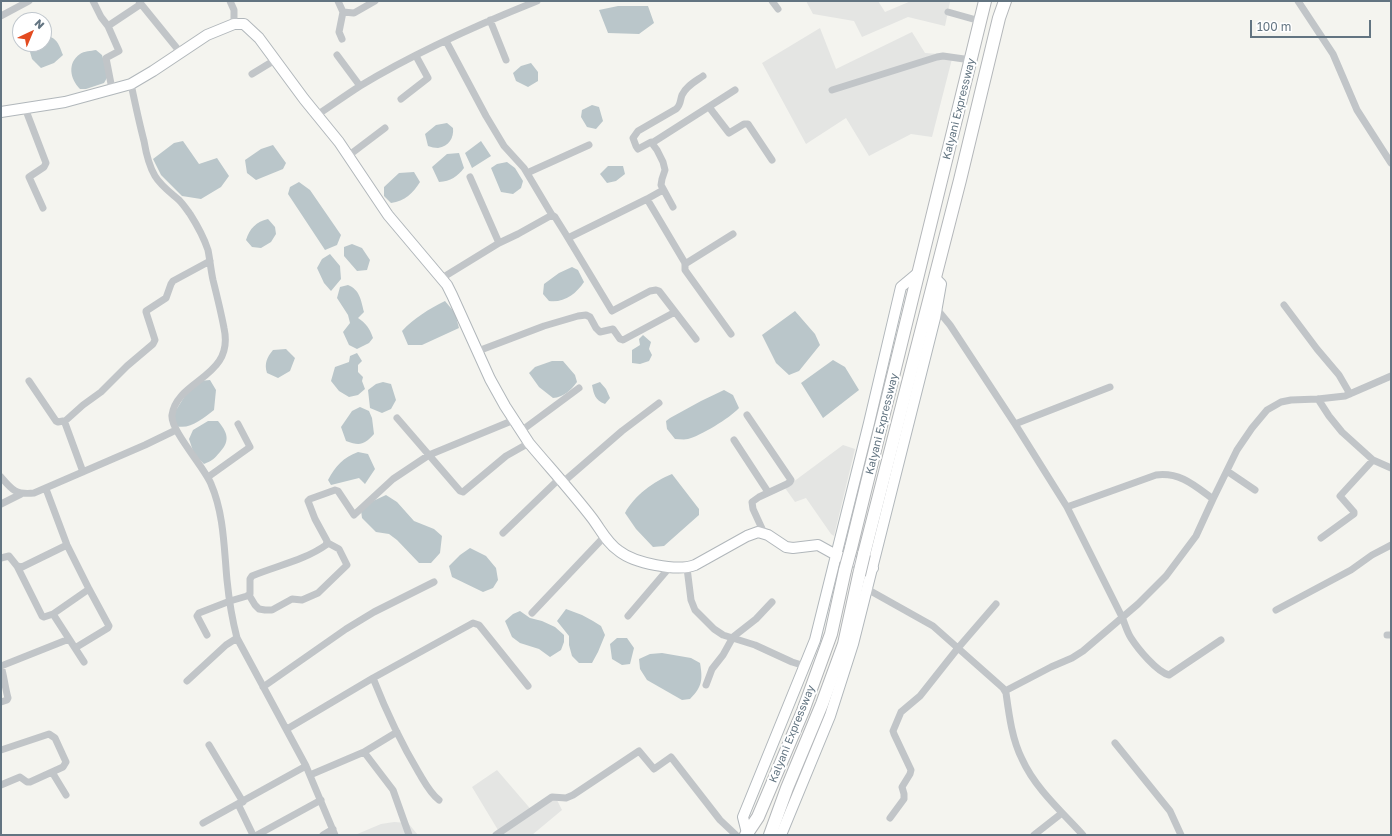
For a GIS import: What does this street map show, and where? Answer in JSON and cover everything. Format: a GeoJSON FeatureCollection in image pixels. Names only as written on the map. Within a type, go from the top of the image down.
{"type":"FeatureCollection","features":[{"type":"Feature","properties":{"kind":"highway","name":"Kalyani Expressway"},"geometry":{"type":"LineString","coordinates":[[743,834],[758,817],[814,682],[831,634],[845,570],[985,1]]}},
{"type":"Feature","properties":{"kind":"highway","name":"Kalyani Expressway"},"geometry":{"type":"LineString","coordinates":[[770,835],[844,644],[864,554],[935,278],[999,18],[1005,1]]}},
{"type":"Feature","properties":{"kind":"street"},"geometry":{"type":"LineString","coordinates":[[1,16],[29,1]]}},
{"type":"Feature","properties":{"kind":"street"},"geometry":{"type":"LineString","coordinates":[[93,1],[101,17],[108,26],[119,51],[106,58],[112,89]]}},
{"type":"Feature","properties":{"kind":"street"},"geometry":{"type":"LineString","coordinates":[[230,1],[234,10],[234,24]]}},
{"type":"Feature","properties":{"kind":"street"},"geometry":{"type":"LineString","coordinates":[[338,1],[343,12],[339,32],[342,39]]}},
{"type":"Feature","properties":{"kind":"street"},"geometry":{"type":"LineString","coordinates":[[343,12],[354,13],[375,1]]}},
{"type":"Feature","properties":{"kind":"street"},"geometry":{"type":"LineString","coordinates":[[317,115],[360,86],[416,56],[490,20],[537,1]]}},
{"type":"Feature","properties":{"kind":"street"},"geometry":{"type":"LineString","coordinates":[[772,1],[778,9]]}},
{"type":"Feature","properties":{"kind":"street"},"geometry":{"type":"LineString","coordinates":[[1299,1],[1333,54],[1357,110],[1391,163]]}},
{"type":"Feature","properties":{"kind":"street"},"geometry":{"type":"LineString","coordinates":[[108,26],[140,3],[180,52]]}},
{"type":"Feature","properties":{"kind":"street"},"geometry":{"type":"LineString","coordinates":[[948,12],[980,21]]}},
{"type":"Feature","properties":{"kind":"street"},"geometry":{"type":"LineString","coordinates":[[490,20],[506,60]]}},
{"type":"Feature","properties":{"kind":"street"},"geometry":{"type":"LineString","coordinates":[[1,112],[65,102],[131,84],[207,35],[234,24],[244,24],[251,30],[275,60],[348,156],[388,215],[442,278],[452,295],[490,379],[520,431],[592,518],[614,548],[627,556],[669,568],[687,568],[696,565],[747,536],[757,532],[764,533],[786,546],[793,548],[811,545],[818,546],[836,555],[873,568]]}},
{"type":"Feature","properties":{"kind":"street"},"geometry":{"type":"LineString","coordinates":[[446,41],[486,116],[504,146],[527,173],[612,311],[652,290],[659,291],[696,339]]}},
{"type":"Feature","properties":{"kind":"street"},"geometry":{"type":"LineString","coordinates":[[338,55],[360,86]]}},
{"type":"Feature","properties":{"kind":"street"},"geometry":{"type":"LineString","coordinates":[[401,99],[428,78],[416,56]]}},
{"type":"Feature","properties":{"kind":"street"},"geometry":{"type":"LineString","coordinates":[[832,90],[937,57],[943,56],[971,60]]}},
{"type":"Feature","properties":{"kind":"street"},"geometry":{"type":"LineString","coordinates":[[252,74],[275,60]]}},
{"type":"Feature","properties":{"kind":"street"},"geometry":{"type":"LineString","coordinates":[[704,76],[686,89],[682,94],[680,104],[676,109],[638,131],[634,136],[634,142],[638,149],[652,143],[735,90]]}},
{"type":"Feature","properties":{"kind":"street"},"geometry":{"type":"LineString","coordinates":[[131,84],[147,155],[155,177],[180,200],[190,213],[208,251],[225,330],[225,349],[222,358],[214,369],[184,394],[178,402],[172,416],[176,430],[208,478],[217,500],[225,542],[230,601],[237,638],[310,774],[334,832],[323,835]]}},
{"type":"Feature","properties":{"kind":"street"},"geometry":{"type":"LineString","coordinates":[[709,107],[728,133],[744,124],[748,124],[772,160]]}},
{"type":"Feature","properties":{"kind":"street"},"geometry":{"type":"LineString","coordinates":[[25,108],[46,163],[44,167],[29,177],[43,208]]}},
{"type":"Feature","properties":{"kind":"street"},"geometry":{"type":"LineString","coordinates":[[348,156],[385,128]]}},
{"type":"Feature","properties":{"kind":"street"},"geometry":{"type":"LineString","coordinates":[[652,143],[661,157],[665,167],[661,183],[663,190],[673,207]]}},
{"type":"Feature","properties":{"kind":"street"},"geometry":{"type":"LineString","coordinates":[[527,173],[589,145]]}},
{"type":"Feature","properties":{"kind":"street"},"geometry":{"type":"LineString","coordinates":[[470,177],[499,243]]}},
{"type":"Feature","properties":{"kind":"street"},"geometry":{"type":"LineString","coordinates":[[568,238],[663,190]]}},
{"type":"Feature","properties":{"kind":"street"},"geometry":{"type":"LineString","coordinates":[[647,199],[685,264],[685,270],[731,334]]}},
{"type":"Feature","properties":{"kind":"street"},"geometry":{"type":"LineString","coordinates":[[442,278],[499,243],[552,215]]}},
{"type":"Feature","properties":{"kind":"street"},"geometry":{"type":"LineString","coordinates":[[685,264],[733,234]]}},
{"type":"Feature","properties":{"kind":"street"},"geometry":{"type":"LineString","coordinates":[[29,381],[56,421],[64,422],[83,405],[101,392],[156,340],[146,311],[166,298],[173,282],[210,261]]}},
{"type":"Feature","properties":{"kind":"street"},"geometry":{"type":"LineString","coordinates":[[743,834],[743,817],[815,640],[901,287],[919,272]]}},
{"type":"Feature","properties":{"kind":"street"},"geometry":{"type":"LineString","coordinates":[[781,835],[830,716],[853,644],[936,308],[941,284],[935,278]]}},
{"type":"Feature","properties":{"kind":"street"},"geometry":{"type":"LineString","coordinates":[[1284,305],[1317,349],[1339,375],[1350,394]]}},
{"type":"Feature","properties":{"kind":"street"},"geometry":{"type":"LineString","coordinates":[[936,308],[950,325],[1067,507],[1128,632],[1136,645],[1160,670],[1169,675],[1221,640]]}},
{"type":"Feature","properties":{"kind":"street"},"geometry":{"type":"LineString","coordinates":[[478,351],[544,326],[582,315],[590,317],[598,331],[602,332],[613,329],[619,338],[623,340],[675,312]]}},
{"type":"Feature","properties":{"kind":"street"},"geometry":{"type":"LineString","coordinates":[[1005,691],[1032,676],[1079,654],[1138,604],[1166,576],[1196,536],[1237,450],[1267,410],[1281,402],[1291,400],[1318,399],[1350,394],[1391,376]]}},
{"type":"Feature","properties":{"kind":"street"},"geometry":{"type":"LineString","coordinates":[[1015,424],[1110,387]]}},
{"type":"Feature","properties":{"kind":"street"},"geometry":{"type":"LineString","coordinates":[[520,431],[579,388]]}},
{"type":"Feature","properties":{"kind":"street"},"geometry":{"type":"LineString","coordinates":[[1318,399],[1342,432],[1373,460],[1391,468]]}},
{"type":"Feature","properties":{"kind":"street"},"geometry":{"type":"LineString","coordinates":[[502,533],[560,481],[659,403]]}},
{"type":"Feature","properties":{"kind":"street"},"geometry":{"type":"LineString","coordinates":[[747,415],[791,480],[787,484],[754,499],[752,504],[764,533]]}},
{"type":"Feature","properties":{"kind":"street"},"geometry":{"type":"LineString","coordinates":[[397,418],[460,491],[463,492],[506,456],[529,443]]}},
{"type":"Feature","properties":{"kind":"street"},"geometry":{"type":"LineString","coordinates":[[328,543],[320,549],[300,558],[252,576],[250,579],[249,595],[257,608],[272,610],[292,599],[302,600],[318,593],[347,565],[347,562],[339,550],[328,543],[315,519],[308,501],[310,499],[335,490],[338,491],[354,515],[393,479],[429,455],[514,420]]}},
{"type":"Feature","properties":{"kind":"street"},"geometry":{"type":"LineString","coordinates":[[64,422],[83,472]]}},
{"type":"Feature","properties":{"kind":"street"},"geometry":{"type":"LineString","coordinates":[[208,478],[250,447],[238,424]]}},
{"type":"Feature","properties":{"kind":"street"},"geometry":{"type":"LineString","coordinates":[[1,504],[21,494],[34,493],[46,489],[145,446],[176,430]]}},
{"type":"Feature","properties":{"kind":"street"},"geometry":{"type":"LineString","coordinates":[[734,440],[768,492]]}},
{"type":"Feature","properties":{"kind":"street"},"geometry":{"type":"LineString","coordinates":[[1321,538],[1354,514],[1354,512],[1340,496],[1373,460]]}},
{"type":"Feature","properties":{"kind":"street"},"geometry":{"type":"LineString","coordinates":[[1227,471],[1255,490]]}},
{"type":"Feature","properties":{"kind":"street"},"geometry":{"type":"LineString","coordinates":[[1067,507],[1156,475],[1166,474],[1181,477],[1213,499]]}},
{"type":"Feature","properties":{"kind":"street"},"geometry":{"type":"LineString","coordinates":[[1,477],[9,487],[21,494]]}},
{"type":"Feature","properties":{"kind":"street"},"geometry":{"type":"LineString","coordinates":[[46,489],[67,545],[89,590],[109,624],[109,627],[74,648]]}},
{"type":"Feature","properties":{"kind":"street"},"geometry":{"type":"LineString","coordinates":[[532,613],[605,536]]}},
{"type":"Feature","properties":{"kind":"street"},"geometry":{"type":"LineString","coordinates":[[17,566],[22,567],[67,545]]}},
{"type":"Feature","properties":{"kind":"street"},"geometry":{"type":"LineString","coordinates":[[1276,610],[1351,570],[1372,555],[1391,545]]}},
{"type":"Feature","properties":{"kind":"street"},"geometry":{"type":"LineString","coordinates":[[1,558],[9,556],[17,566],[42,616],[44,617],[51,613],[53,614],[89,590]]}},
{"type":"Feature","properties":{"kind":"street"},"geometry":{"type":"LineString","coordinates":[[628,616],[669,568]]}},
{"type":"Feature","properties":{"kind":"street"},"geometry":{"type":"LineString","coordinates":[[687,568],[691,600],[695,610],[714,629],[805,666]]}},
{"type":"Feature","properties":{"kind":"street"},"geometry":{"type":"LineString","coordinates":[[262,687],[320,646],[369,615],[434,582]]}},
{"type":"Feature","properties":{"kind":"street"},"geometry":{"type":"LineString","coordinates":[[868,588],[933,626],[1001,685],[1005,691],[1014,735],[1021,758],[1035,781],[1083,835]]}},
{"type":"Feature","properties":{"kind":"street"},"geometry":{"type":"LineString","coordinates":[[207,635],[198,615],[230,601],[249,595]]}},
{"type":"Feature","properties":{"kind":"street"},"geometry":{"type":"LineString","coordinates":[[706,685],[712,669],[723,655],[733,637],[756,619],[772,602]]}},
{"type":"Feature","properties":{"kind":"street"},"geometry":{"type":"LineString","coordinates":[[890,818],[904,799],[902,787],[911,770],[893,731],[901,712],[920,696],[958,648],[996,604]]}},
{"type":"Feature","properties":{"kind":"street"},"geometry":{"type":"LineString","coordinates":[[53,614],[84,662]]}},
{"type":"Feature","properties":{"kind":"street"},"geometry":{"type":"LineString","coordinates":[[287,729],[373,678],[475,623],[479,625],[528,686]]}},
{"type":"Feature","properties":{"kind":"street"},"geometry":{"type":"LineString","coordinates":[[187,681],[226,645],[237,638]]}},
{"type":"Feature","properties":{"kind":"street"},"geometry":{"type":"LineString","coordinates":[[1,702],[7,700],[8,698],[1,666],[69,639]]}},
{"type":"Feature","properties":{"kind":"street"},"geometry":{"type":"LineString","coordinates":[[373,678],[397,732],[411,759],[432,795],[439,800]]}},
{"type":"Feature","properties":{"kind":"street"},"geometry":{"type":"LineString","coordinates":[[310,774],[364,752],[397,732]]}},
{"type":"Feature","properties":{"kind":"street"},"geometry":{"type":"LineString","coordinates":[[1,750],[50,734],[54,738],[66,762],[63,767],[30,782],[27,782],[20,777],[1,785]]}},
{"type":"Feature","properties":{"kind":"street"},"geometry":{"type":"LineString","coordinates":[[1115,743],[1170,811],[1181,835]]}},
{"type":"Feature","properties":{"kind":"street"},"geometry":{"type":"LineString","coordinates":[[209,744],[240,803],[253,835]]}},
{"type":"Feature","properties":{"kind":"street"},"geometry":{"type":"LineString","coordinates":[[496,835],[552,798],[566,798],[573,795],[639,750],[654,769],[671,757],[715,814],[743,834]]}},
{"type":"Feature","properties":{"kind":"street"},"geometry":{"type":"LineString","coordinates":[[364,752],[393,790],[407,835]]}},
{"type":"Feature","properties":{"kind":"street"},"geometry":{"type":"LineString","coordinates":[[202,823],[306,766]]}},
{"type":"Feature","properties":{"kind":"street"},"geometry":{"type":"LineString","coordinates":[[52,772],[66,795]]}},
{"type":"Feature","properties":{"kind":"street"},"geometry":{"type":"LineString","coordinates":[[257,835],[321,800]]}},
{"type":"Feature","properties":{"kind":"street"},"geometry":{"type":"LineString","coordinates":[[1034,835],[1062,813]]}},
{"type":"Feature","properties":{"kind":"shaded area"},"geometry":{"type":"Polygon","coordinates":[[[806,1],[878,1],[885,12],[911,1],[950,2],[945,26],[908,17],[862,37],[854,21],[813,14],[806,1]]]}},
{"type":"Feature","properties":{"kind":"shaded area"},"geometry":{"type":"Polygon","coordinates":[[[618,6],[648,6],[654,23],[639,34],[608,33],[599,10],[618,6]]]}},
{"type":"Feature","properties":{"kind":"shaded area"},"geometry":{"type":"Polygon","coordinates":[[[820,28],[836,69],[912,32],[925,53],[953,55],[932,137],[911,134],[869,156],[846,118],[806,144],[762,63],[820,28]]]}},
{"type":"Feature","properties":{"kind":"shaded area"},"geometry":{"type":"Polygon","coordinates":[[[52,38],[60,47],[63,55],[54,63],[41,68],[32,59],[30,52],[52,52],[52,38]]]}},
{"type":"Feature","properties":{"kind":"shaded area"},"geometry":{"type":"Polygon","coordinates":[[[96,50],[102,55],[108,76],[104,83],[86,89],[80,89],[72,76],[71,71],[73,62],[82,53],[96,50]]]}},
{"type":"Feature","properties":{"kind":"shaded area"},"geometry":{"type":"Polygon","coordinates":[[[531,63],[538,72],[538,81],[528,87],[516,81],[513,73],[521,66],[531,63]]]}},
{"type":"Feature","properties":{"kind":"shaded area"},"geometry":{"type":"Polygon","coordinates":[[[592,105],[599,107],[603,121],[596,129],[587,127],[581,117],[582,110],[592,105]]]}},
{"type":"Feature","properties":{"kind":"shaded area"},"geometry":{"type":"Polygon","coordinates":[[[447,123],[453,128],[453,135],[450,141],[438,148],[428,146],[425,134],[436,125],[447,123]]]}},
{"type":"Feature","properties":{"kind":"shaded area"},"geometry":{"type":"Polygon","coordinates":[[[183,141],[199,164],[217,158],[229,176],[221,187],[201,199],[182,196],[161,175],[153,159],[174,143],[183,141]]]}},
{"type":"Feature","properties":{"kind":"shaded area"},"geometry":{"type":"Polygon","coordinates":[[[481,141],[491,156],[472,168],[465,153],[481,141]]]}},
{"type":"Feature","properties":{"kind":"shaded area"},"geometry":{"type":"Polygon","coordinates":[[[273,145],[286,163],[283,169],[256,180],[247,173],[245,160],[261,149],[273,145]]]}},
{"type":"Feature","properties":{"kind":"shaded area"},"geometry":{"type":"Polygon","coordinates":[[[459,153],[464,168],[453,178],[447,181],[439,182],[432,167],[447,154],[459,153]]]}},
{"type":"Feature","properties":{"kind":"shaded area"},"geometry":{"type":"Polygon","coordinates":[[[507,162],[515,168],[523,181],[521,188],[513,194],[501,192],[491,168],[497,164],[507,162]]]}},
{"type":"Feature","properties":{"kind":"shaded area"},"geometry":{"type":"Polygon","coordinates":[[[608,166],[623,166],[625,174],[616,181],[607,183],[600,174],[608,166]]]}},
{"type":"Feature","properties":{"kind":"shaded area"},"geometry":{"type":"Polygon","coordinates":[[[414,172],[420,182],[411,193],[396,202],[391,203],[384,196],[384,187],[399,173],[414,172]]]}},
{"type":"Feature","properties":{"kind":"shaded area"},"geometry":{"type":"Polygon","coordinates":[[[299,182],[310,190],[341,235],[337,245],[325,250],[288,194],[290,187],[299,182]]]}},
{"type":"Feature","properties":{"kind":"shaded area"},"geometry":{"type":"Polygon","coordinates":[[[268,219],[275,227],[276,234],[271,242],[261,248],[252,247],[246,240],[249,232],[254,226],[268,219]]]}},
{"type":"Feature","properties":{"kind":"shaded area"},"geometry":{"type":"Polygon","coordinates":[[[352,244],[362,248],[370,260],[367,270],[357,271],[344,256],[344,247],[352,244]]]}},
{"type":"Feature","properties":{"kind":"shaded area"},"geometry":{"type":"Polygon","coordinates":[[[330,254],[340,266],[341,279],[331,291],[324,283],[317,268],[322,259],[330,254]]]}},
{"type":"Feature","properties":{"kind":"shaded area"},"geometry":{"type":"Polygon","coordinates":[[[572,267],[578,270],[584,282],[569,297],[560,301],[549,301],[543,294],[544,284],[559,273],[572,267]]]}},
{"type":"Feature","properties":{"kind":"shaded area"},"geometry":{"type":"Polygon","coordinates":[[[348,285],[358,293],[364,312],[358,318],[367,326],[373,338],[369,343],[357,349],[349,345],[343,332],[350,323],[348,315],[337,298],[340,287],[348,285]]]}},
{"type":"Feature","properties":{"kind":"shaded area"},"geometry":{"type":"Polygon","coordinates":[[[445,301],[455,313],[459,328],[422,345],[408,345],[402,331],[422,314],[445,301]]]}},
{"type":"Feature","properties":{"kind":"shaded area"},"geometry":{"type":"Polygon","coordinates":[[[795,311],[815,334],[820,345],[799,371],[789,375],[776,363],[762,335],[795,311]]]}},
{"type":"Feature","properties":{"kind":"shaded area"},"geometry":{"type":"Polygon","coordinates":[[[643,335],[651,342],[649,349],[652,355],[649,361],[640,364],[632,363],[632,350],[640,345],[639,339],[643,335]]]}},
{"type":"Feature","properties":{"kind":"shaded area"},"geometry":{"type":"Polygon","coordinates":[[[286,349],[295,358],[290,371],[278,378],[267,373],[266,364],[273,350],[286,349]]]}},
{"type":"Feature","properties":{"kind":"shaded area"},"geometry":{"type":"Polygon","coordinates":[[[357,353],[362,361],[358,365],[358,372],[363,377],[362,381],[365,389],[358,395],[349,397],[339,391],[331,381],[335,367],[349,362],[350,356],[357,353]]]}},
{"type":"Feature","properties":{"kind":"shaded area"},"geometry":{"type":"Polygon","coordinates":[[[833,360],[845,367],[859,390],[823,418],[801,383],[833,360]]]}},
{"type":"Feature","properties":{"kind":"shaded area"},"geometry":{"type":"Polygon","coordinates":[[[552,361],[563,361],[575,375],[577,382],[566,393],[553,398],[539,387],[529,373],[535,367],[552,361]]]}},
{"type":"Feature","properties":{"kind":"shaded area"},"geometry":{"type":"Polygon","coordinates":[[[210,380],[216,390],[214,410],[191,425],[181,427],[176,426],[173,415],[186,394],[199,381],[210,380]]]}},
{"type":"Feature","properties":{"kind":"shaded area"},"geometry":{"type":"Polygon","coordinates":[[[383,382],[391,384],[396,400],[391,409],[382,413],[370,408],[368,390],[376,384],[383,382]]]}},
{"type":"Feature","properties":{"kind":"shaded area"},"geometry":{"type":"Polygon","coordinates":[[[600,382],[606,389],[610,398],[605,404],[597,399],[594,394],[592,385],[600,382]]]}},
{"type":"Feature","properties":{"kind":"shaded area"},"geometry":{"type":"Polygon","coordinates":[[[724,390],[733,395],[739,408],[735,412],[707,431],[688,439],[675,439],[667,429],[666,421],[724,390]]]}},
{"type":"Feature","properties":{"kind":"shaded area"},"geometry":{"type":"Polygon","coordinates":[[[360,407],[369,411],[372,418],[374,434],[362,444],[355,444],[346,441],[341,427],[352,411],[360,407]]]}},
{"type":"Feature","properties":{"kind":"shaded area"},"geometry":{"type":"Polygon","coordinates":[[[208,421],[218,421],[224,429],[227,440],[226,444],[217,456],[204,464],[194,454],[189,439],[193,430],[208,421]]]}},
{"type":"Feature","properties":{"kind":"shaded area"},"geometry":{"type":"Polygon","coordinates":[[[843,445],[855,449],[834,536],[831,534],[806,498],[795,502],[785,488],[843,445]]]}},
{"type":"Feature","properties":{"kind":"shaded area"},"geometry":{"type":"Polygon","coordinates":[[[358,452],[368,454],[375,469],[365,484],[359,478],[331,485],[328,480],[337,466],[348,457],[358,452]]]}},
{"type":"Feature","properties":{"kind":"shaded area"},"geometry":{"type":"Polygon","coordinates":[[[672,474],[699,509],[699,515],[664,546],[653,547],[636,529],[625,513],[639,495],[645,490],[672,474]]]}},
{"type":"Feature","properties":{"kind":"shaded area"},"geometry":{"type":"Polygon","coordinates":[[[386,495],[397,502],[414,521],[434,529],[442,536],[440,553],[431,563],[419,563],[397,540],[389,534],[376,532],[362,518],[361,510],[373,501],[386,495]]]}},
{"type":"Feature","properties":{"kind":"shaded area"},"geometry":{"type":"Polygon","coordinates":[[[470,548],[486,556],[496,568],[498,580],[493,588],[483,592],[452,577],[449,566],[470,548]]]}},
{"type":"Feature","properties":{"kind":"shaded area"},"geometry":{"type":"Polygon","coordinates":[[[566,609],[582,615],[601,626],[605,635],[592,663],[579,663],[572,656],[569,645],[569,636],[557,621],[566,609]]]}},
{"type":"Feature","properties":{"kind":"shaded area"},"geometry":{"type":"Polygon","coordinates":[[[520,611],[530,618],[542,621],[555,627],[564,635],[564,642],[561,650],[550,657],[539,649],[520,643],[512,637],[505,621],[513,614],[520,611]]]}},
{"type":"Feature","properties":{"kind":"shaded area"},"geometry":{"type":"Polygon","coordinates":[[[617,638],[627,638],[634,648],[630,664],[622,665],[612,659],[610,644],[617,638]]]}},
{"type":"Feature","properties":{"kind":"shaded area"},"geometry":{"type":"Polygon","coordinates":[[[662,653],[691,658],[700,663],[701,683],[697,691],[690,699],[682,700],[647,680],[640,669],[639,659],[650,654],[662,653]]]}},
{"type":"Feature","properties":{"kind":"shaded area"},"geometry":{"type":"Polygon","coordinates":[[[497,770],[534,813],[556,798],[562,810],[532,835],[501,835],[472,787],[497,770]]]}},
{"type":"Feature","properties":{"kind":"shaded area"},"geometry":{"type":"Polygon","coordinates":[[[394,822],[408,823],[418,835],[355,835],[381,824],[394,822]]]}}]}
